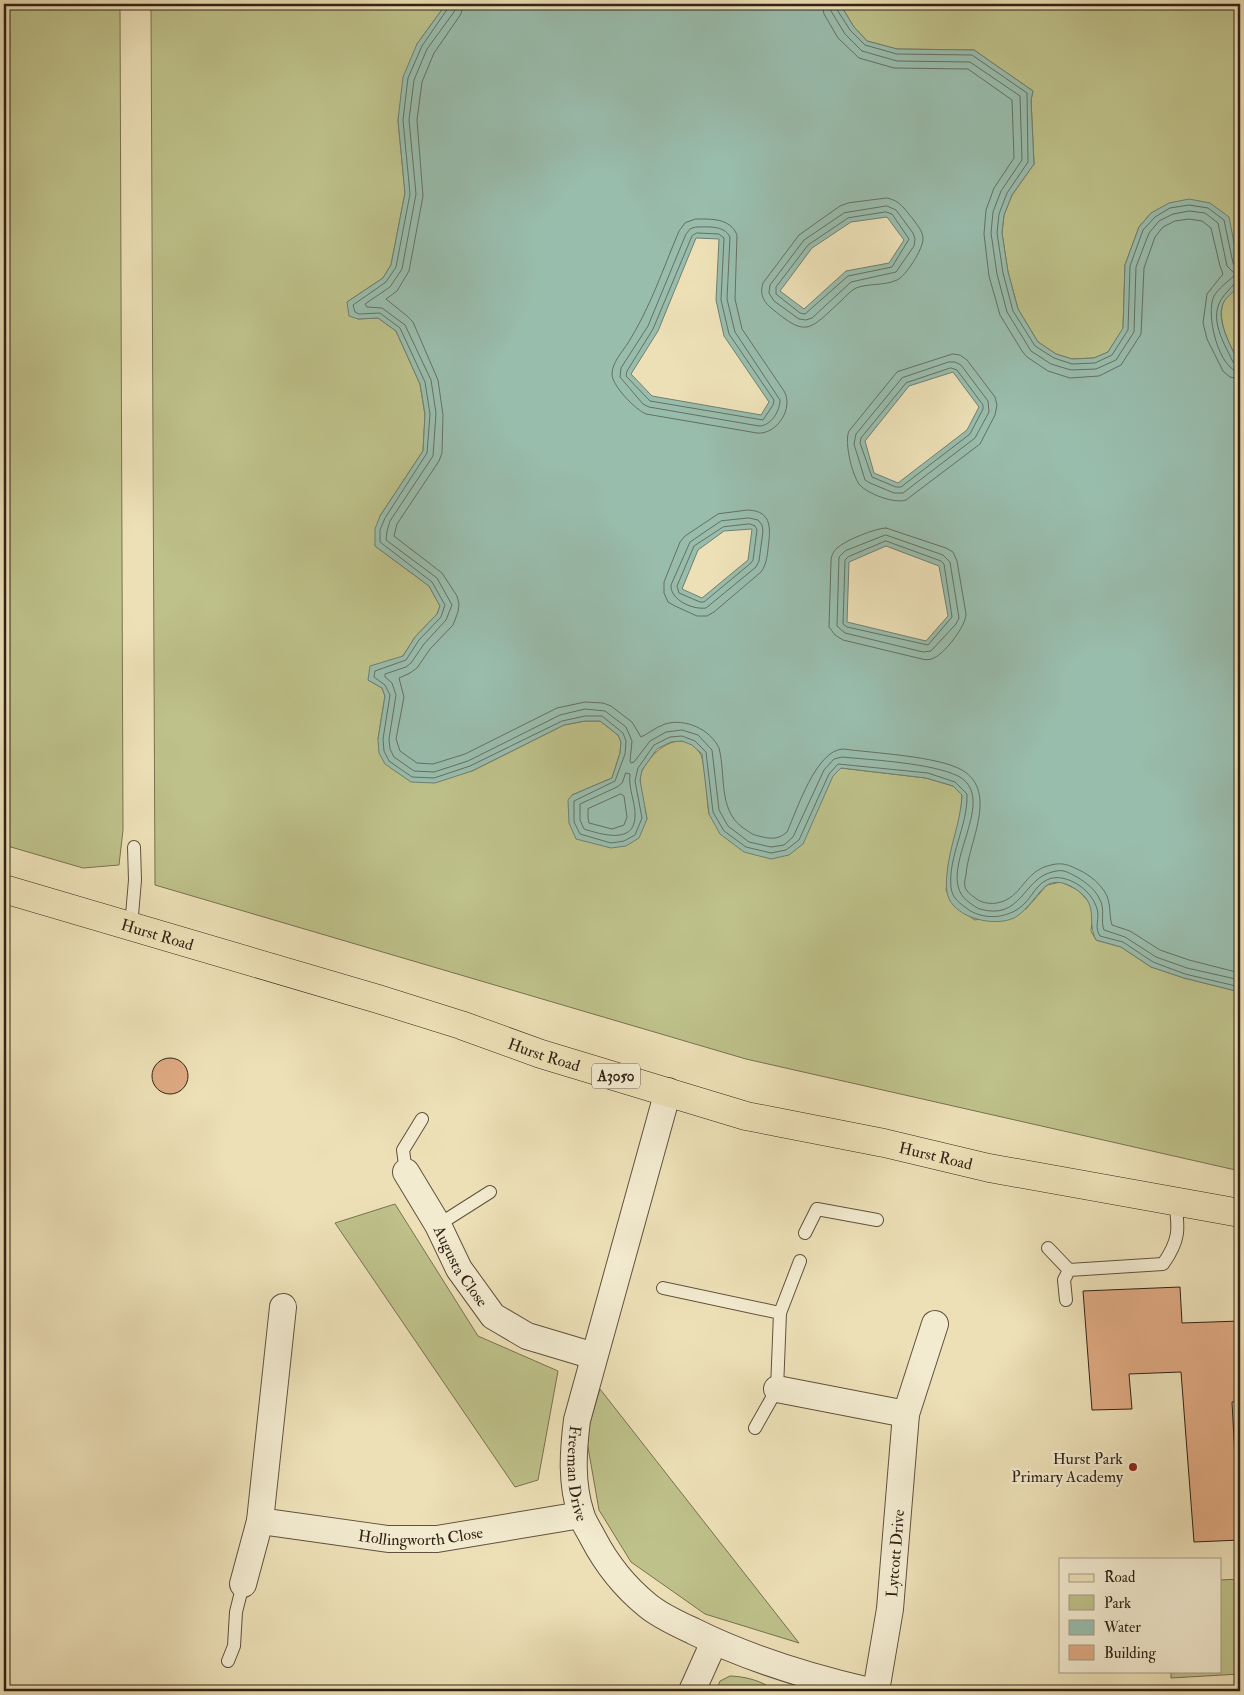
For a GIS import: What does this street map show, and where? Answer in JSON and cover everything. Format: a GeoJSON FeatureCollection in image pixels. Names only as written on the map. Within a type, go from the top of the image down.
{"type":"FeatureCollection","features":[{"type":"Feature","properties":{"kind":"main road","name":"Hurst Road"},"geometry":{"type":"LineString","coordinates":[[4,889],[397,1005],[461,1025],[541,1054],[746,1116],[990,1168],[1240,1212]]}},
{"type":"Feature","properties":{"kind":"street","name":"Freeman Drive"},"geometry":{"type":"LineString","coordinates":[[668,1091],[577,1420],[573,1455],[575,1488],[581,1515],[598,1549],[622,1581],[648,1606],[714,1642],[769,1663],[869,1691]]}},
{"type":"Feature","properties":{"kind":"street","name":"Augusta Close"},"geometry":{"type":"LineString","coordinates":[[406,1172],[438,1226],[459,1269],[493,1316],[528,1336],[594,1356]]}},
{"type":"Feature","properties":{"kind":"street"},"geometry":{"type":"LineString","coordinates":[[243,1584],[260,1521],[283,1307]]}},
{"type":"Feature","properties":{"kind":"street","name":"Lytcott Drive"},"geometry":{"type":"LineString","coordinates":[[876,1691],[890,1608],[906,1414],[935,1324]]}},
{"type":"Feature","properties":{"kind":"street"},"geometry":{"type":"LineString","coordinates":[[776,1389],[906,1414]]}},
{"type":"Feature","properties":{"kind":"street","name":"Hollingworth Close"},"geometry":{"type":"LineString","coordinates":[[260,1521],[388,1539],[437,1539],[581,1515]]}},
{"type":"Feature","properties":{"kind":"street"},"geometry":{"type":"LineString","coordinates":[[692,1691],[714,1642]]}},
{"type":"Feature","properties":{"kind":"lane"},"geometry":{"type":"LineString","coordinates":[[131,927],[135,880],[134,847]]}},
{"type":"Feature","properties":{"kind":"lane"},"geometry":{"type":"LineString","coordinates":[[406,1172],[404,1150],[422,1119]]}},
{"type":"Feature","properties":{"kind":"lane"},"geometry":{"type":"LineString","coordinates":[[438,1226],[490,1192]]}},
{"type":"Feature","properties":{"kind":"lane"},"geometry":{"type":"LineString","coordinates":[[1048,1248],[1069,1270],[1163,1264],[1173,1250],[1179,1226],[1176,1201]]}},
{"type":"Feature","properties":{"kind":"lane"},"geometry":{"type":"LineString","coordinates":[[805,1233],[817,1209],[877,1220]]}},
{"type":"Feature","properties":{"kind":"lane"},"geometry":{"type":"LineString","coordinates":[[755,1428],[776,1389],[780,1313],[800,1261]]}},
{"type":"Feature","properties":{"kind":"lane"},"geometry":{"type":"LineString","coordinates":[[1066,1300],[1064,1280],[1069,1270]]}},
{"type":"Feature","properties":{"kind":"lane"},"geometry":{"type":"LineString","coordinates":[[663,1288],[780,1313]]}},
{"type":"Feature","properties":{"kind":"lane"},"geometry":{"type":"LineString","coordinates":[[228,1661],[234,1646],[236,1612],[243,1584]]}},
{"type":"Feature","properties":{"kind":"green space"},"geometry":{"type":"Polygon","coordinates":[[[4,4],[120,4],[123,830],[119,865],[83,868],[4,845],[4,4]]]}},
{"type":"Feature","properties":{"kind":"green space"},"geometry":{"type":"Polygon","coordinates":[[[151,4],[446,4],[417,44],[398,120],[405,193],[391,265],[383,278],[347,302],[358,319],[378,318],[396,331],[420,384],[425,415],[423,451],[380,516],[375,546],[429,586],[440,606],[437,614],[415,637],[403,656],[368,680],[382,688],[385,696],[378,739],[472,771],[564,725],[585,721],[600,721],[618,735],[621,742],[620,753],[612,778],[572,795],[647,819],[641,790],[641,773],[649,760],[660,749],[674,742],[681,741],[688,742],[694,746],[702,757],[709,814],[833,776],[841,768],[926,778],[953,786],[962,795],[946,890],[954,906],[975,920],[1026,909],[1047,885],[1061,882],[1078,890],[1089,902],[1093,913],[1091,931],[1096,940],[1121,947],[1151,967],[1184,978],[1240,992],[1240,1171],[746,1059],[155,885],[151,4]]]}},
{"type":"Feature","properties":{"kind":"green space"},"geometry":{"type":"Polygon","coordinates":[[[840,4],[1240,4],[1240,273],[1228,217],[1151,213],[1139,227],[1125,265],[1123,329],[1108,352],[1094,358],[1072,359],[1056,354],[1038,342],[1018,309],[1008,272],[1002,233],[1004,215],[1012,195],[1034,164],[1031,100],[1033,91],[974,50],[897,49],[867,41],[854,27],[840,4]]]}},
{"type":"Feature","properties":{"kind":"green space"},"geometry":{"type":"Polygon","coordinates":[[[1240,284],[1240,365],[1223,326],[1222,309],[1224,301],[1240,284]]]}},
{"type":"Feature","properties":{"kind":"green space"},"geometry":{"type":"Polygon","coordinates":[[[395,1204],[478,1336],[558,1371],[538,1480],[515,1487],[335,1223],[395,1204]]]}},
{"type":"Feature","properties":{"kind":"green space"},"geometry":{"type":"Polygon","coordinates":[[[600,1389],[799,1643],[705,1614],[631,1562],[599,1510],[586,1436],[600,1389]]]}},
{"type":"Feature","properties":{"kind":"green space"},"geometry":{"type":"Polygon","coordinates":[[[1240,1579],[1240,1674],[1171,1678],[1171,1672],[1222,1672],[1222,1580],[1240,1579]]]}},
{"type":"Feature","properties":{"kind":"green space"},"geometry":{"type":"Polygon","coordinates":[[[730,1676],[747,1678],[765,1684],[773,1691],[716,1691],[720,1681],[730,1676]]]}},
{"type":"Feature","properties":{"kind":"water"},"geometry":{"type":"Polygon","coordinates":[[[446,4],[840,4],[854,27],[867,41],[897,49],[974,50],[1033,91],[1031,100],[1034,164],[1012,195],[1004,215],[1002,233],[1008,272],[1018,309],[1038,342],[1056,354],[1072,359],[1094,358],[1108,352],[1123,328],[1125,265],[1139,227],[1151,213],[1169,203],[1189,199],[1210,203],[1229,217],[1240,273],[1240,286],[1225,300],[1221,315],[1225,333],[1240,365],[1240,992],[1184,978],[1151,967],[1121,947],[1096,940],[1088,902],[1077,890],[1063,883],[1049,884],[1041,890],[1019,915],[1007,920],[982,920],[960,911],[949,899],[946,882],[950,854],[960,815],[962,795],[953,786],[926,778],[841,768],[833,776],[803,844],[789,855],[771,859],[744,852],[720,834],[709,814],[702,754],[692,745],[682,741],[671,742],[657,749],[642,770],[640,780],[647,819],[639,838],[626,846],[611,848],[576,839],[569,823],[568,800],[572,795],[612,778],[620,753],[621,742],[618,735],[600,721],[585,721],[564,725],[472,771],[435,783],[411,782],[385,764],[379,753],[378,739],[385,696],[382,688],[368,680],[370,666],[403,656],[415,637],[437,614],[440,606],[429,586],[375,546],[375,529],[380,516],[423,451],[425,414],[420,384],[396,331],[378,318],[358,319],[349,316],[347,302],[383,278],[391,265],[405,193],[398,120],[403,77],[417,44],[446,4]],[[887,217],[851,222],[812,248],[780,291],[804,309],[846,271],[889,263],[904,240],[887,217]],[[696,238],[658,331],[631,374],[652,396],[761,415],[769,402],[724,336],[716,300],[719,239],[696,238]],[[953,372],[909,386],[865,441],[874,473],[898,483],[967,430],[979,407],[953,372]],[[752,529],[724,531],[698,550],[682,589],[702,598],[748,560],[752,529]],[[886,546],[849,562],[847,622],[926,641],[948,616],[939,566],[886,546]]]}},
{"type":"Feature","properties":{"kind":"building"},"geometry":{"type":"Polygon","coordinates":[[[170,1058],[183,1063],[188,1076],[183,1089],[170,1094],[157,1089],[152,1076],[157,1063],[170,1058]]]}},
{"type":"Feature","properties":{"kind":"building"},"geometry":{"type":"Polygon","coordinates":[[[1180,1287],[1182,1323],[1240,1321],[1240,1401],[1232,1402],[1237,1494],[1240,1494],[1240,1540],[1194,1542],[1181,1372],[1129,1374],[1132,1409],[1092,1410],[1083,1291],[1180,1287]]]}},
{"type":"Feature","properties":{"kind":"place","name":"Hurst Park Primary Academy"},"geometry":{"type":"Point","coordinates":[1133,1467]}}]}
